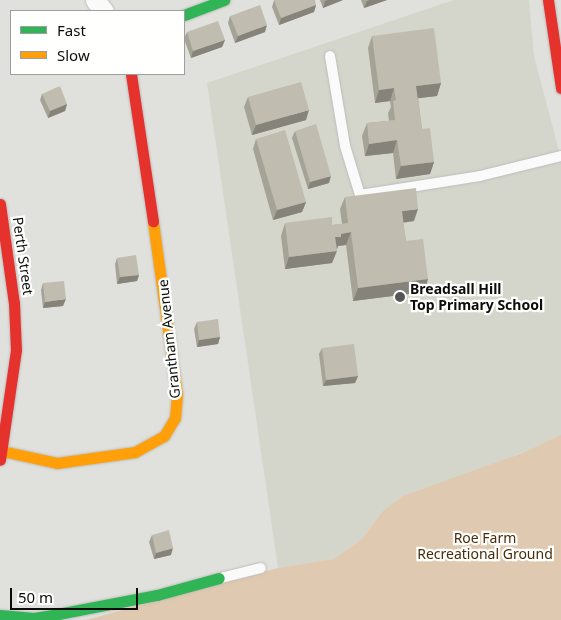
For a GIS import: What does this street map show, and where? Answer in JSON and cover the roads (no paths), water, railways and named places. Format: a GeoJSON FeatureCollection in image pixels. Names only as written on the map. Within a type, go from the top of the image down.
{"type":"FeatureCollection","features":[{"type":"Feature","properties":{"kind":"street"},"geometry":{"type":"LineString","coordinates":[[95,0],[103,10]]}},
{"type":"Feature","properties":{"kind":"street"},"geometry":{"type":"LineString","coordinates":[[185,15],[224,0]]}},
{"type":"Feature","properties":{"kind":"street"},"geometry":{"type":"LineString","coordinates":[[548,0],[561,88]]}},
{"type":"Feature","properties":{"kind":"street","name":"Grantham Avenue"},"geometry":{"type":"LineString","coordinates":[[1,456],[57,463],[135,452],[164,436],[175,418],[177,395],[171,342],[131,75]]}},
{"type":"Feature","properties":{"kind":"street","name":"Perth Street"},"geometry":{"type":"LineString","coordinates":[[0,204],[14,303],[1,456]]}},
{"type":"Feature","properties":{"kind":"street"},"geometry":{"type":"LineString","coordinates":[[0,615],[34,618],[58,614],[192,577],[219,578]]}},
{"type":"Feature","properties":{"kind":"lane"},"geometry":{"type":"LineString","coordinates":[[330,56],[345,146],[360,195],[480,176],[561,156]]}},
{"type":"Feature","properties":{"kind":"lane"},"geometry":{"type":"LineString","coordinates":[[219,578],[261,568]]}},
{"type":"Feature","properties":{"kind":"place","name":"Breadsall Hill Top Primary School"},"geometry":{"type":"Point","coordinates":[400,297]}},
{"type":"Feature","properties":{"kind":"park label","name":"Roe Farm Recreational Ground"},"geometry":{"type":"Point","coordinates":[485,546]}}]}
